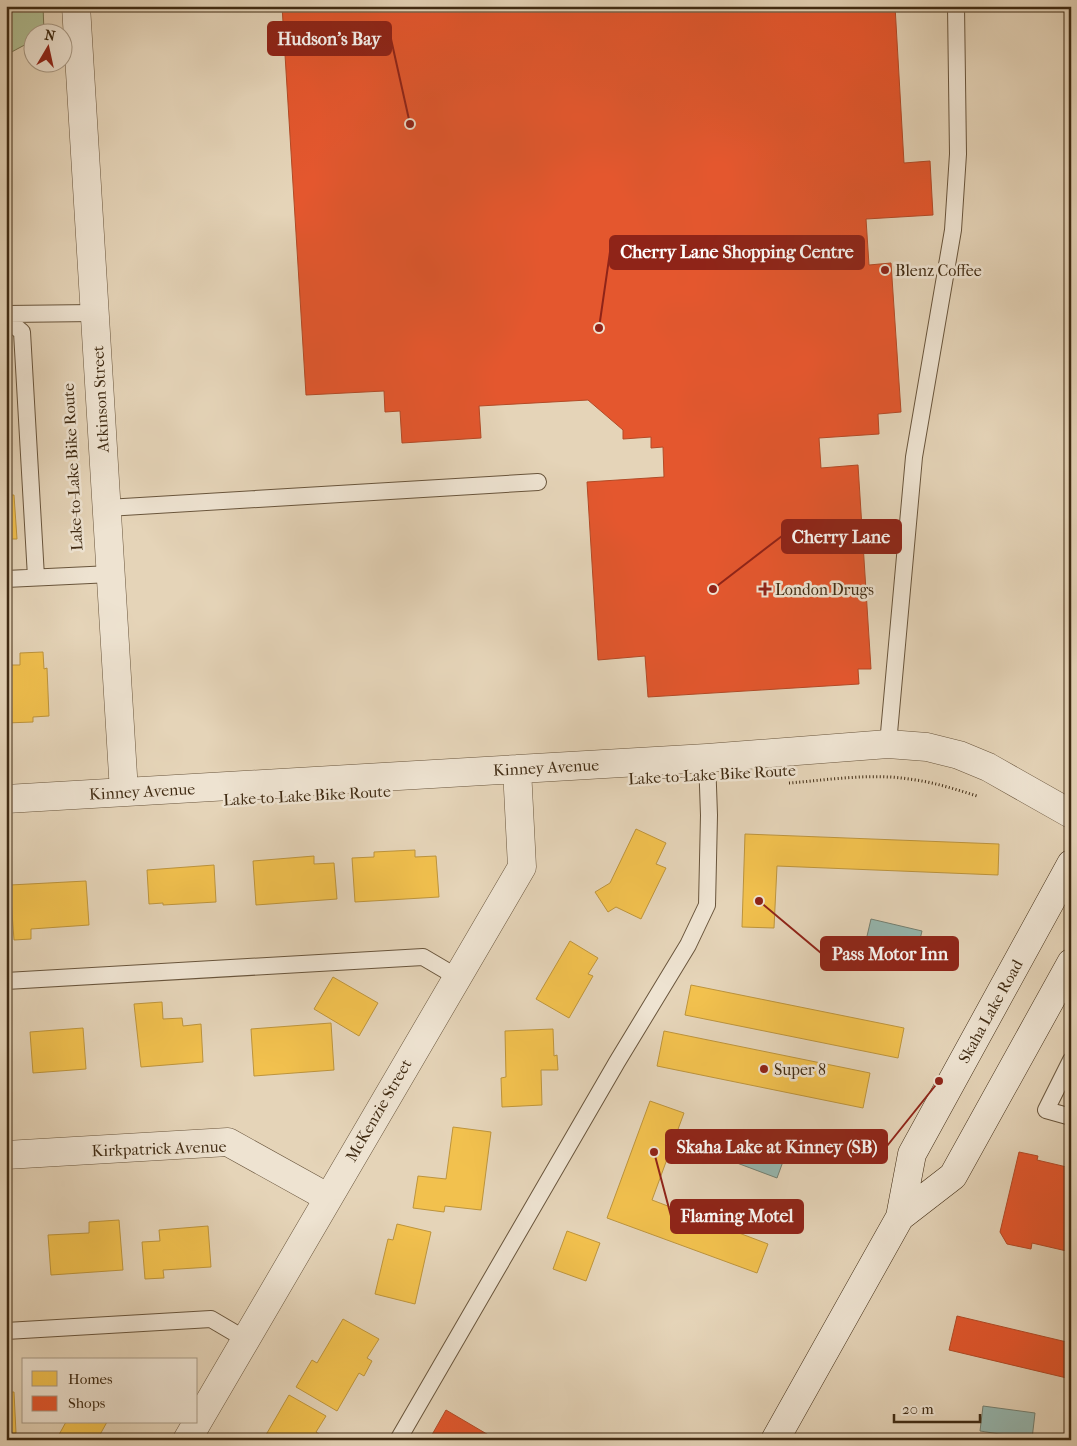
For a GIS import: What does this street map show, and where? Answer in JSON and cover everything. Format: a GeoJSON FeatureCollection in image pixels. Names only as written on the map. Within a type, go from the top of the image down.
{"type":"FeatureCollection","features":[{"type":"Feature","properties":{"kind":"street","name":"Atkinson Street"},"geometry":{"type":"LineString","coordinates":[[76,6],[124,792]]}},
{"type":"Feature","properties":{"kind":"street","name":"Kinney Avenue"},"geometry":{"type":"LineString","coordinates":[[6,800],[706,758],[888,744],[927,747],[959,755],[988,767],[1071,814]]}},
{"type":"Feature","properties":{"kind":"street","name":"McKenzie Street"},"geometry":{"type":"LineString","coordinates":[[198,1421],[522,867],[517,768]]}},
{"type":"Feature","properties":{"kind":"street","name":"Skaha Lake Road"},"geometry":{"type":"LineString","coordinates":[[775,1440],[900,1217],[912,1154],[1071,864]]}},
{"type":"Feature","properties":{"kind":"street","name":"Skaha Lake Road"},"geometry":{"type":"LineString","coordinates":[[900,1217],[953,1176],[1071,963]]}},
{"type":"Feature","properties":{"kind":"street","name":"Kirkpatrick Avenue"},"geometry":{"type":"LineString","coordinates":[[6,1155],[228,1142],[327,1198]]}},
{"type":"Feature","properties":{"kind":"street","name":"McKenzie Street"},"geometry":{"type":"LineString","coordinates":[[187,1440],[196,1424]]}},
{"type":"Feature","properties":{"kind":"lane"},"geometry":{"type":"LineString","coordinates":[[888,744],[914,457],[953,230],[958,154],[956,6]]}},
{"type":"Feature","properties":{"kind":"lane"},"geometry":{"type":"LineString","coordinates":[[6,314],[95,313]]}},
{"type":"Feature","properties":{"kind":"lane"},"geometry":{"type":"LineString","coordinates":[[6,318],[22,332],[36,577]]}},
{"type":"Feature","properties":{"kind":"lane"},"geometry":{"type":"LineString","coordinates":[[107,508],[538,482]]}},
{"type":"Feature","properties":{"kind":"lane"},"geometry":{"type":"LineString","coordinates":[[6,579],[111,574]]}},
{"type":"Feature","properties":{"kind":"lane"},"geometry":{"type":"LineString","coordinates":[[398,1440],[617,1062],[688,945],[707,906],[709,815],[706,758]]}},
{"type":"Feature","properties":{"kind":"lane"},"geometry":{"type":"LineString","coordinates":[[6,981],[423,957],[457,977]]}},
{"type":"Feature","properties":{"kind":"lane"},"geometry":{"type":"LineString","coordinates":[[1071,1060],[1046,1110],[1071,1117]]}},
{"type":"Feature","properties":{"kind":"lane"},"geometry":{"type":"LineString","coordinates":[[6,1331],[212,1319],[245,1339]]}},
{"type":"Feature","properties":{"kind":"path","name":"Lake-to-Lake Bike Route"},"geometry":{"type":"LineString","coordinates":[[784,783],[879,777],[908,778],[942,785],[978,796]]}},
{"type":"Feature","properties":{"kind":"green space"},"geometry":{"type":"Polygon","coordinates":[[[6,6],[43,6],[44,22],[22,22],[22,46],[6,55],[6,6]]]}},
{"type":"Feature","properties":{"kind":"water"},"geometry":{"type":"Polygon","coordinates":[[[871,919],[922,931],[915,960],[864,949],[871,919]]]}},
{"type":"Feature","properties":{"kind":"water"},"geometry":{"type":"Polygon","coordinates":[[[738,1137],[785,1156],[777,1178],[729,1160],[738,1137]]]}},
{"type":"Feature","properties":{"kind":"water"},"geometry":{"type":"Polygon","coordinates":[[[983,1406],[1035,1413],[1032,1439],[980,1431],[983,1406]]]}},
{"type":"Feature","properties":{"kind":"building: Homes"},"geometry":{"type":"Polygon","coordinates":[[[6,495],[14,495],[17,539],[6,539],[6,495]]]}},
{"type":"Feature","properties":{"kind":"building: Homes"},"geometry":{"type":"Polygon","coordinates":[[[43,652],[44,669],[47,668],[49,716],[33,717],[33,722],[6,723],[6,665],[20,665],[20,653],[43,652]]]}},
{"type":"Feature","properties":{"kind":"building: Homes"},"geometry":{"type":"Polygon","coordinates":[[[636,829],[666,843],[656,864],[666,868],[641,919],[616,907],[608,912],[595,892],[610,883],[636,829]]]}},
{"type":"Feature","properties":{"kind":"building: Homes"},"geometry":{"type":"Polygon","coordinates":[[[745,834],[999,844],[998,875],[777,866],[774,928],[742,927],[745,834]]]}},
{"type":"Feature","properties":{"kind":"building: Homes"},"geometry":{"type":"Polygon","coordinates":[[[415,850],[415,857],[436,856],[439,897],[355,902],[352,858],[374,857],[374,852],[415,850]]]}},
{"type":"Feature","properties":{"kind":"building: Homes"},"geometry":{"type":"Polygon","coordinates":[[[314,856],[314,864],[334,863],[337,899],[256,905],[253,861],[314,856]]]}},
{"type":"Feature","properties":{"kind":"building: Homes"},"geometry":{"type":"Polygon","coordinates":[[[214,865],[216,902],[149,904],[147,870],[214,865]]]}},
{"type":"Feature","properties":{"kind":"building: Homes"},"geometry":{"type":"Polygon","coordinates":[[[86,881],[89,925],[31,929],[31,939],[14,940],[10,885],[86,881]]]}},
{"type":"Feature","properties":{"kind":"building: Homes"},"geometry":{"type":"Polygon","coordinates":[[[570,941],[598,958],[588,974],[593,976],[569,1018],[536,999],[570,941]]]}},
{"type":"Feature","properties":{"kind":"building: Homes"},"geometry":{"type":"Polygon","coordinates":[[[333,977],[378,1003],[359,1036],[314,1009],[333,977]]]}},
{"type":"Feature","properties":{"kind":"building: Homes","name":"Super 8"},"geometry":{"type":"Polygon","coordinates":[[[691,985],[904,1028],[898,1058],[685,1015],[691,985]]]}},
{"type":"Feature","properties":{"kind":"building: Homes"},"geometry":{"type":"Polygon","coordinates":[[[162,1002],[163,1019],[182,1018],[183,1026],[201,1024],[203,1062],[141,1067],[134,1004],[162,1002]]]}},
{"type":"Feature","properties":{"kind":"building: Homes"},"geometry":{"type":"Polygon","coordinates":[[[331,1023],[334,1070],[254,1076],[251,1029],[331,1023]]]}},
{"type":"Feature","properties":{"kind":"building: Homes"},"geometry":{"type":"Polygon","coordinates":[[[83,1028],[86,1069],[33,1073],[30,1032],[83,1028]]]}},
{"type":"Feature","properties":{"kind":"building: Homes"},"geometry":{"type":"Polygon","coordinates":[[[553,1029],[554,1056],[557,1055],[558,1070],[541,1070],[542,1105],[502,1107],[501,1078],[506,1077],[505,1031],[553,1029]]]}},
{"type":"Feature","properties":{"kind":"building: Homes","name":"Super 8"},"geometry":{"type":"Polygon","coordinates":[[[664,1031],[870,1073],[863,1108],[657,1066],[664,1031]]]}},
{"type":"Feature","properties":{"kind":"building: Homes"},"geometry":{"type":"Polygon","coordinates":[[[650,1101],[684,1113],[652,1200],[768,1244],[757,1273],[607,1218],[650,1101]]]}},
{"type":"Feature","properties":{"kind":"building: Homes"},"geometry":{"type":"Polygon","coordinates":[[[453,1127],[491,1132],[481,1210],[445,1206],[444,1212],[413,1208],[418,1176],[446,1179],[453,1127]]]}},
{"type":"Feature","properties":{"kind":"building: Homes"},"geometry":{"type":"Polygon","coordinates":[[[119,1220],[123,1270],[51,1275],[48,1235],[89,1233],[89,1222],[119,1220]]]}},
{"type":"Feature","properties":{"kind":"building: Homes"},"geometry":{"type":"Polygon","coordinates":[[[397,1224],[431,1232],[415,1304],[375,1294],[388,1239],[393,1240],[397,1224]]]}},
{"type":"Feature","properties":{"kind":"building: Homes"},"geometry":{"type":"Polygon","coordinates":[[[208,1226],[211,1267],[163,1270],[164,1278],[145,1279],[142,1242],[160,1241],[159,1230],[208,1226]]]}},
{"type":"Feature","properties":{"kind":"building: Homes"},"geometry":{"type":"Polygon","coordinates":[[[567,1231],[600,1243],[586,1281],[553,1269],[567,1231]]]}},
{"type":"Feature","properties":{"kind":"building: Homes"},"geometry":{"type":"Polygon","coordinates":[[[343,1319],[379,1339],[367,1358],[372,1361],[364,1376],[359,1373],[337,1411],[296,1387],[312,1360],[317,1363],[343,1319]]]}},
{"type":"Feature","properties":{"kind":"building: Homes"},"geometry":{"type":"Polygon","coordinates":[[[6,1392],[14,1392],[16,1433],[6,1434],[6,1392]]]}},
{"type":"Feature","properties":{"kind":"building: Homes"},"geometry":{"type":"Polygon","coordinates":[[[289,1395],[326,1416],[316,1432],[322,1436],[320,1440],[263,1440],[289,1395]]]}},
{"type":"Feature","properties":{"kind":"building: Homes"},"geometry":{"type":"Polygon","coordinates":[[[65,1424],[106,1424],[97,1440],[56,1440],[65,1424]]]}},
{"type":"Feature","properties":{"kind":"building: Shops"},"geometry":{"type":"Polygon","coordinates":[[[282,6],[895,6],[904,163],[930,161],[933,215],[866,219],[869,265],[891,263],[901,412],[878,414],[879,434],[819,438],[821,468],[858,465],[871,669],[858,669],[859,684],[648,697],[645,656],[598,660],[587,482],[664,477],[663,447],[651,448],[651,437],[623,439],[623,430],[588,400],[479,406],[481,438],[402,443],[400,411],[385,412],[384,391],[306,395],[282,6]]]}},
{"type":"Feature","properties":{"kind":"building: Shops"},"geometry":{"type":"Polygon","coordinates":[[[1019,1152],[1038,1156],[1037,1160],[1071,1168],[1071,1252],[1032,1243],[1031,1249],[1007,1244],[1000,1232],[1019,1152]]]}},
{"type":"Feature","properties":{"kind":"building: Shops"},"geometry":{"type":"Polygon","coordinates":[[[957,1316],[1071,1343],[1071,1379],[949,1350],[957,1316]]]}},
{"type":"Feature","properties":{"kind":"building: Shops"},"geometry":{"type":"Polygon","coordinates":[[[446,1410],[497,1440],[429,1440],[446,1410]]]}},
{"type":"Feature","properties":{"kind":"place","name":"Hudson's Bay"},"geometry":{"type":"Point","coordinates":[410,124]}},
{"type":"Feature","properties":{"kind":"place","name":"Blenz Coffee"},"geometry":{"type":"Point","coordinates":[885,270]}},
{"type":"Feature","properties":{"kind":"place","name":"Cherry Lane Shopping Centre"},"geometry":{"type":"Point","coordinates":[599,328]}},
{"type":"Feature","properties":{"kind":"place","name":"Cherry Lane"},"geometry":{"type":"Point","coordinates":[713,589]}},
{"type":"Feature","properties":{"kind":"place","name":"London Drugs"},"geometry":{"type":"Point","coordinates":[765,589]}},
{"type":"Feature","properties":{"kind":"place","name":"Pass Motor Inn"},"geometry":{"type":"Point","coordinates":[759,901]}},
{"type":"Feature","properties":{"kind":"place","name":"Super 8"},"geometry":{"type":"Point","coordinates":[764,1069]}},
{"type":"Feature","properties":{"kind":"place","name":"Skaha Lake at Kinney (SB)"},"geometry":{"type":"Point","coordinates":[939,1081]}},
{"type":"Feature","properties":{"kind":"place","name":"Flaming Motel"},"geometry":{"type":"Point","coordinates":[654,1152]}}]}
